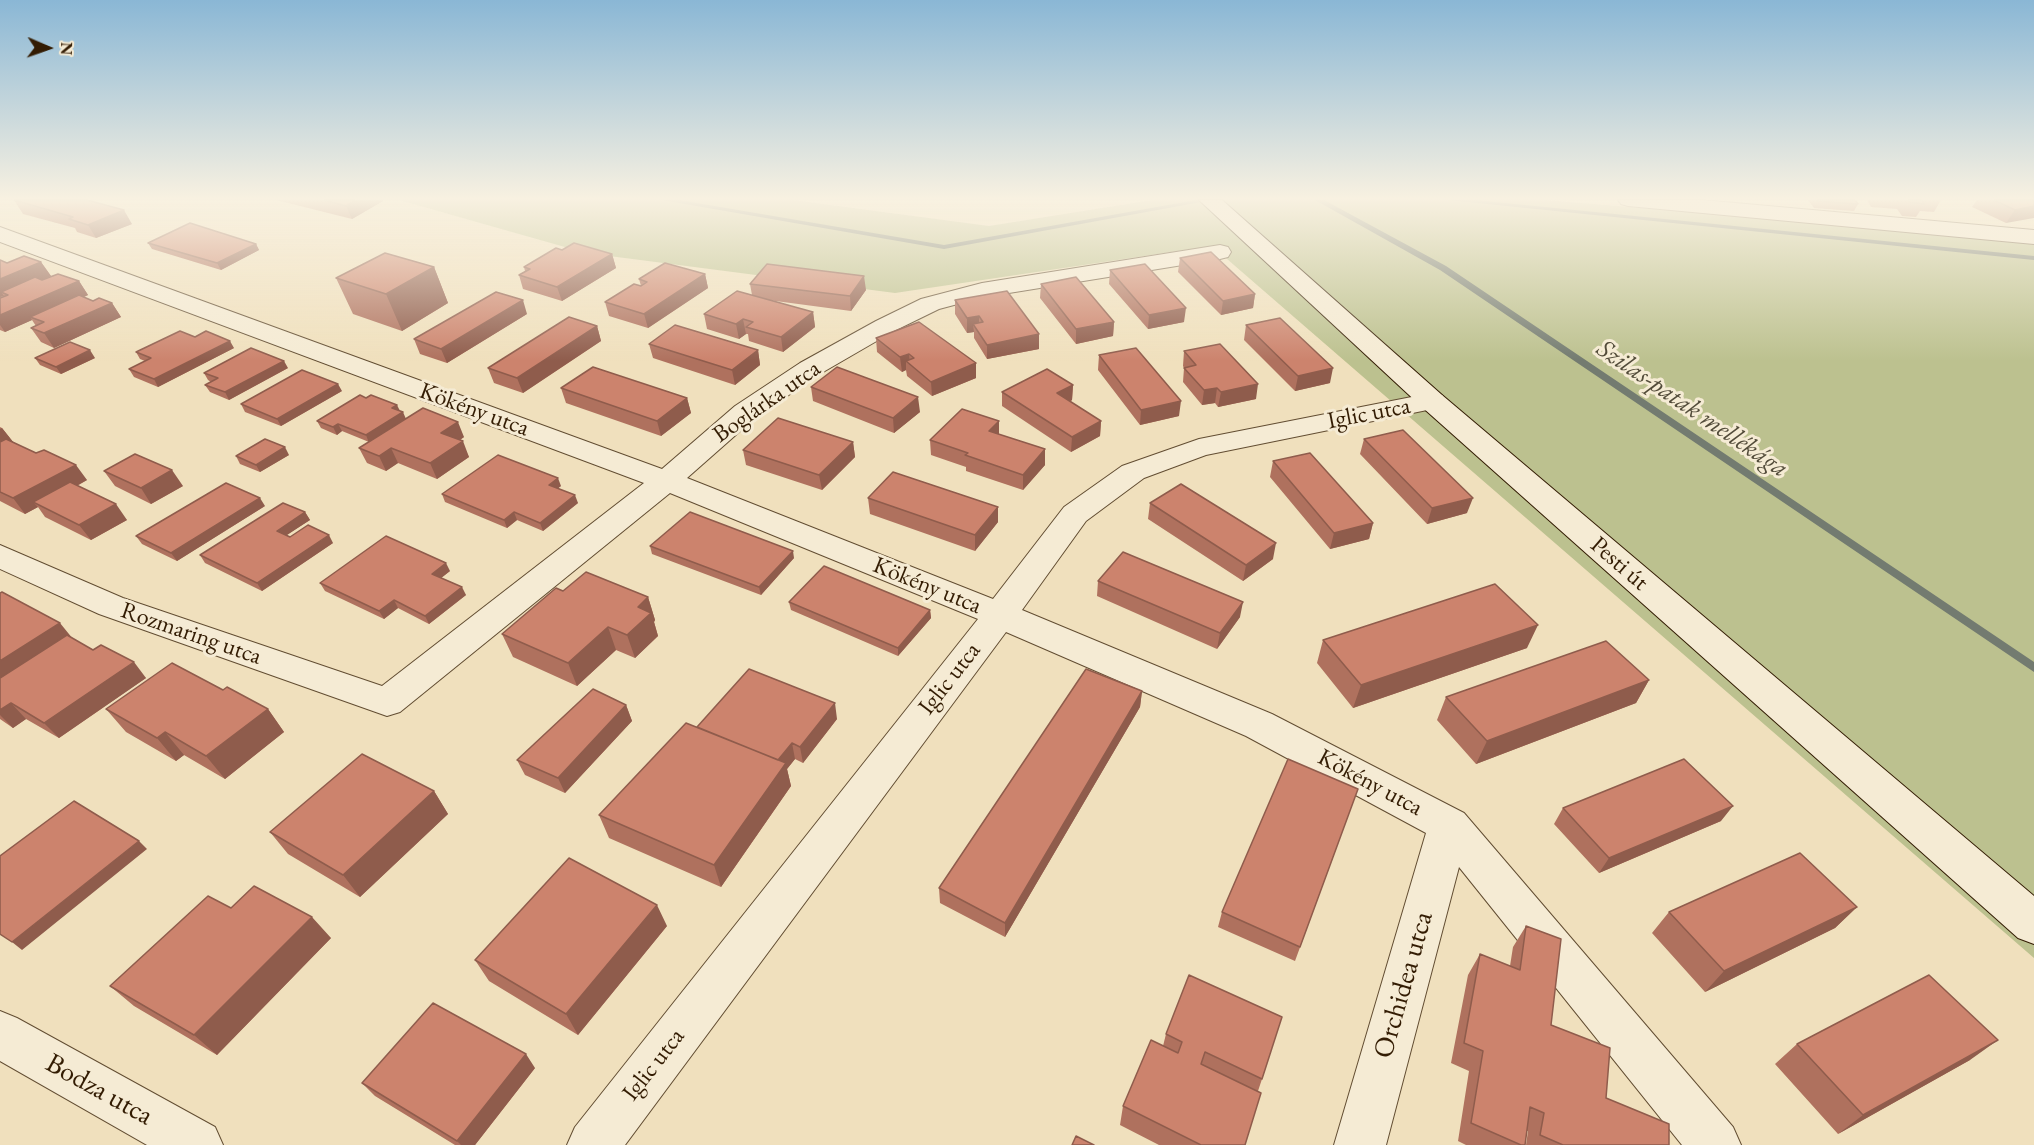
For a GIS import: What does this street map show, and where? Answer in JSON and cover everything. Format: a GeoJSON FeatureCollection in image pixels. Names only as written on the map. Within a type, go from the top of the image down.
{"type":"FeatureCollection","features":[{"type":"Feature","properties":{"kind":"street","name":"Kökény utca"},"geometry":{"type":"LineString","coordinates":[[52,253],[666,481],[1000,615],[1260,725],[1449,825],[1715,1145]]}},
{"type":"Feature","properties":{"kind":"street","name":"Boglárka utca"},"geometry":{"type":"LineString","coordinates":[[387,702],[666,481],[745,412],[809,369],[885,326],[930,304],[982,290],[1211,253]]}},
{"type":"Feature","properties":{"kind":"street","name":"Pesti út"},"geometry":{"type":"LineString","coordinates":[[1268,253],[1432,401],[2034,924]]}},
{"type":"Feature","properties":{"kind":"street","name":"Iglic utca"},"geometry":{"type":"LineString","coordinates":[[593,1145],[1075,514],[1133,472],[1199,448],[1432,401]]}},
{"type":"Feature","properties":{"kind":"street","name":"Rozmaring utca"},"geometry":{"type":"LineString","coordinates":[[0,556],[111,606],[387,702]]}},
{"type":"Feature","properties":{"kind":"street","name":"Orchidea utca"},"geometry":{"type":"LineString","coordinates":[[1360,1145],[1449,825]]}},
{"type":"Feature","properties":{"kind":"street","name":"Bodza utca"},"geometry":{"type":"LineString","coordinates":[[0,1035],[197,1145]]}},
{"type":"Feature","properties":{"kind":"green space"},"geometry":{"type":"Polygon","coordinates":[[[589,253],[1162,253],[895,293],[589,253]]]}},
{"type":"Feature","properties":{"kind":"green space"},"geometry":{"type":"Polygon","coordinates":[[[1221,253],[2034,253],[2034,958],[1221,253]]]}},
{"type":"Feature","properties":{"kind":"building"},"geometry":{"type":"Polygon","coordinates":[[[184,253],[237,253],[217,263],[184,253]]]}},
{"type":"Feature","properties":{"kind":"building"},"geometry":{"type":"Polygon","coordinates":[[[384,253],[434,267],[386,294],[336,278],[384,253]]]}},
{"type":"Feature","properties":{"kind":"building"},"geometry":{"type":"Polygon","coordinates":[[[547,253],[612,254],[557,287],[519,275],[530,269],[524,267],[547,253]]]}},
{"type":"Feature","properties":{"kind":"building"},"geometry":{"type":"Polygon","coordinates":[[[1213,253],[1255,294],[1223,301],[1180,258],[1213,253]]]}},
{"type":"Feature","properties":{"kind":"building"},"geometry":{"type":"Polygon","coordinates":[[[24,256],[41,262],[0,279],[0,260],[7,263],[24,256]]]}},
{"type":"Feature","properties":{"kind":"building"},"geometry":{"type":"Polygon","coordinates":[[[665,263],[705,274],[644,314],[605,302],[634,284],[641,286],[647,282],[639,279],[665,263]]]}},
{"type":"Feature","properties":{"kind":"building"},"geometry":{"type":"Polygon","coordinates":[[[767,264],[864,276],[850,296],[750,284],[767,264]]]}},
{"type":"Feature","properties":{"kind":"building"},"geometry":{"type":"Polygon","coordinates":[[[1145,264],[1186,308],[1149,315],[1110,270],[1145,264]]]}},
{"type":"Feature","properties":{"kind":"building"},"geometry":{"type":"Polygon","coordinates":[[[58,274],[79,281],[0,315],[0,298],[8,295],[1,292],[35,277],[42,280],[58,274]]]}},
{"type":"Feature","properties":{"kind":"building"},"geometry":{"type":"Polygon","coordinates":[[[1076,277],[1114,322],[1076,329],[1041,284],[1076,277]]]}},
{"type":"Feature","properties":{"kind":"building"},"geometry":{"type":"Polygon","coordinates":[[[737,291],[813,312],[781,337],[746,327],[753,322],[743,319],[736,324],[704,314],[737,291]]]}},
{"type":"Feature","properties":{"kind":"building"},"geometry":{"type":"Polygon","coordinates":[[[1007,291],[1039,334],[987,345],[973,324],[983,322],[979,316],[967,318],[955,300],[1007,291]]]}},
{"type":"Feature","properties":{"kind":"building"},"geometry":{"type":"Polygon","coordinates":[[[496,292],[523,300],[441,349],[414,339],[496,292]]]}},
{"type":"Feature","properties":{"kind":"building"},"geometry":{"type":"Polygon","coordinates":[[[79,295],[93,301],[99,298],[112,303],[44,333],[31,328],[44,322],[30,317],[79,295]]]}},
{"type":"Feature","properties":{"kind":"building"},"geometry":{"type":"Polygon","coordinates":[[[569,317],[597,326],[517,378],[488,368],[569,317]]]}},
{"type":"Feature","properties":{"kind":"building"},"geometry":{"type":"Polygon","coordinates":[[[1280,318],[1333,368],[1298,376],[1246,325],[1280,318]]]}},
{"type":"Feature","properties":{"kind":"building"},"geometry":{"type":"Polygon","coordinates":[[[919,322],[976,363],[931,382],[906,361],[914,358],[909,354],[900,357],[876,338],[919,322]]]}},
{"type":"Feature","properties":{"kind":"building"},"geometry":{"type":"Polygon","coordinates":[[[675,325],[758,350],[732,370],[649,344],[675,325]]]}},
{"type":"Feature","properties":{"kind":"building"},"geometry":{"type":"Polygon","coordinates":[[[180,331],[195,337],[206,331],[230,341],[154,379],[129,369],[151,358],[136,352],[180,331]]]}},
{"type":"Feature","properties":{"kind":"building"},"geometry":{"type":"Polygon","coordinates":[[[70,342],[90,350],[56,367],[35,358],[70,342]]]}},
{"type":"Feature","properties":{"kind":"building"},"geometry":{"type":"Polygon","coordinates":[[[1220,344],[1258,384],[1221,392],[1217,388],[1204,390],[1184,368],[1196,365],[1184,351],[1220,344]]]}},
{"type":"Feature","properties":{"kind":"building"},"geometry":{"type":"Polygon","coordinates":[[[251,348],[284,361],[225,392],[205,385],[218,378],[204,373],[251,348]]]}},
{"type":"Feature","properties":{"kind":"building"},"geometry":{"type":"Polygon","coordinates":[[[1136,348],[1181,401],[1141,410],[1099,355],[1136,348]]]}},
{"type":"Feature","properties":{"kind":"building"},"geometry":{"type":"Polygon","coordinates":[[[593,367],[687,398],[657,421],[561,388],[593,367]]]}},
{"type":"Feature","properties":{"kind":"building"},"geometry":{"type":"Polygon","coordinates":[[[837,367],[918,397],[893,418],[811,387],[837,367]]]}},
{"type":"Feature","properties":{"kind":"building"},"geometry":{"type":"Polygon","coordinates":[[[1047,369],[1073,385],[1057,393],[1101,421],[1072,437],[1002,392],[1047,369]]]}},
{"type":"Feature","properties":{"kind":"building"},"geometry":{"type":"Polygon","coordinates":[[[302,370],[338,384],[277,419],[241,404],[302,370]]]}},
{"type":"Feature","properties":{"kind":"building"},"geometry":{"type":"Polygon","coordinates":[[[360,395],[366,398],[371,395],[397,405],[392,408],[403,412],[366,435],[338,424],[333,427],[317,421],[360,395]]]}},
{"type":"Feature","properties":{"kind":"building"},"geometry":{"type":"Polygon","coordinates":[[[423,408],[458,422],[441,433],[463,441],[430,463],[391,448],[379,456],[359,448],[423,408]]]}},
{"type":"Feature","properties":{"kind":"building"},"geometry":{"type":"Polygon","coordinates":[[[962,409],[999,421],[989,431],[1045,449],[1023,475],[930,440],[962,409]]]}},
{"type":"Feature","properties":{"kind":"building"},"geometry":{"type":"Polygon","coordinates":[[[778,418],[853,442],[819,475],[743,450],[778,418]]]}},
{"type":"Feature","properties":{"kind":"building"},"geometry":{"type":"Polygon","coordinates":[[[1403,430],[1473,498],[1432,508],[1364,439],[1403,430]]]}},
{"type":"Feature","properties":{"kind":"building"},"geometry":{"type":"Polygon","coordinates":[[[6,439],[36,453],[44,450],[76,465],[13,498],[0,492],[0,442],[6,439]]]}},
{"type":"Feature","properties":{"kind":"building"},"geometry":{"type":"Polygon","coordinates":[[[265,439],[285,447],[256,465],[236,456],[265,439]]]}},
{"type":"Feature","properties":{"kind":"building"},"geometry":{"type":"Polygon","coordinates":[[[1310,453],[1373,523],[1334,533],[1273,461],[1310,453]]]}},
{"type":"Feature","properties":{"kind":"building"},"geometry":{"type":"Polygon","coordinates":[[[135,454],[172,470],[141,488],[104,471],[135,454]]]}},
{"type":"Feature","properties":{"kind":"building"},"geometry":{"type":"Polygon","coordinates":[[[498,455],[558,478],[549,485],[575,495],[540,523],[514,512],[504,520],[442,494],[498,455]]]}},
{"type":"Feature","properties":{"kind":"building"},"geometry":{"type":"Polygon","coordinates":[[[893,472],[998,507],[975,535],[868,498],[893,472]]]}},
{"type":"Feature","properties":{"kind":"building"},"geometry":{"type":"Polygon","coordinates":[[[70,482],[116,504],[79,525],[33,502],[70,482]]]}},
{"type":"Feature","properties":{"kind":"building"},"geometry":{"type":"Polygon","coordinates":[[[226,483],[260,498],[171,553],[136,536],[226,483]]]}},
{"type":"Feature","properties":{"kind":"building"},"geometry":{"type":"Polygon","coordinates":[[[1181,484],[1276,543],[1246,565],[1150,503],[1181,484]]]}},
{"type":"Feature","properties":{"kind":"building"},"geometry":{"type":"Polygon","coordinates":[[[283,503],[305,512],[277,531],[290,537],[308,525],[329,535],[257,583],[200,555],[283,503]]]}},
{"type":"Feature","properties":{"kind":"building"},"geometry":{"type":"Polygon","coordinates":[[[690,512],[793,551],[759,587],[650,546],[690,512]]]}},
{"type":"Feature","properties":{"kind":"building"},"geometry":{"type":"Polygon","coordinates":[[[386,536],[446,563],[432,574],[462,587],[425,616],[394,600],[379,611],[320,583],[386,536]]]}},
{"type":"Feature","properties":{"kind":"building"},"geometry":{"type":"Polygon","coordinates":[[[1123,552],[1243,602],[1220,633],[1098,581],[1123,552]]]}},
{"type":"Feature","properties":{"kind":"building"},"geometry":{"type":"Polygon","coordinates":[[[824,566],[930,610],[898,648],[789,602],[824,566]]]}},
{"type":"Feature","properties":{"kind":"building"},"geometry":{"type":"Polygon","coordinates":[[[586,572],[648,597],[638,607],[651,613],[627,635],[608,627],[568,663],[502,634],[556,588],[563,591],[586,572]]]}},
{"type":"Feature","properties":{"kind":"building"},"geometry":{"type":"Polygon","coordinates":[[[1495,584],[1538,625],[1361,685],[1323,640],[1495,584]]]}},
{"type":"Feature","properties":{"kind":"building"},"geometry":{"type":"Polygon","coordinates":[[[0,593],[60,623],[0,661],[0,593]]]}},
{"type":"Feature","properties":{"kind":"building"},"geometry":{"type":"Polygon","coordinates":[[[67,635],[93,650],[101,645],[134,662],[44,723],[11,703],[0,710],[0,678],[67,635]]]}},
{"type":"Feature","properties":{"kind":"building"},"geometry":{"type":"Polygon","coordinates":[[[1606,641],[1649,680],[1487,741],[1446,697],[1606,641]]]}},
{"type":"Feature","properties":{"kind":"building"},"geometry":{"type":"Polygon","coordinates":[[[172,663],[223,690],[227,687],[268,709],[206,756],[165,732],[157,738],[106,709],[172,663]]]}},
{"type":"Feature","properties":{"kind":"building"},"geometry":{"type":"Polygon","coordinates":[[[749,669],[835,703],[800,747],[792,743],[778,760],[697,727],[749,669]]]}},
{"type":"Feature","properties":{"kind":"building"},"geometry":{"type":"Polygon","coordinates":[[[1086,669],[1142,691],[1005,923],[939,888],[1086,669]]]}},
{"type":"Feature","properties":{"kind":"building"},"geometry":{"type":"Polygon","coordinates":[[[593,689],[626,705],[558,778],[517,760],[593,689]]]}},
{"type":"Feature","properties":{"kind":"building"},"geometry":{"type":"Polygon","coordinates":[[[686,723],[786,763],[714,865],[599,815],[686,723]]]}},
{"type":"Feature","properties":{"kind":"building"},"geometry":{"type":"Polygon","coordinates":[[[362,754],[434,791],[343,875],[270,832],[362,754]]]}},
{"type":"Feature","properties":{"kind":"building"},"geometry":{"type":"Polygon","coordinates":[[[1288,759],[1358,789],[1300,947],[1222,912],[1288,759]]]}},
{"type":"Feature","properties":{"kind":"building"},"geometry":{"type":"Polygon","coordinates":[[[1684,759],[1733,806],[1609,858],[1563,808],[1684,759]]]}},
{"type":"Feature","properties":{"kind":"building"},"geometry":{"type":"Polygon","coordinates":[[[74,801],[139,841],[12,942],[0,934],[0,856],[74,801]]]}},
{"type":"Feature","properties":{"kind":"building"},"geometry":{"type":"Polygon","coordinates":[[[1800,853],[1857,907],[1724,971],[1669,912],[1800,853]]]}},
{"type":"Feature","properties":{"kind":"building"},"geometry":{"type":"Polygon","coordinates":[[[569,858],[657,905],[566,1014],[475,960],[569,858]]]}},
{"type":"Feature","properties":{"kind":"building"},"geometry":{"type":"Polygon","coordinates":[[[254,886],[312,917],[194,1035],[110,986],[208,896],[231,908],[254,886]]]}},
{"type":"Feature","properties":{"kind":"building"},"geometry":{"type":"Polygon","coordinates":[[[1526,926],[1561,939],[1551,1025],[1610,1048],[1606,1098],[1669,1124],[1669,1145],[1563,1145],[1540,1135],[1544,1113],[1530,1107],[1525,1145],[1471,1123],[1483,1051],[1464,1043],[1480,954],[1520,970],[1526,926]]]}},
{"type":"Feature","properties":{"kind":"building"},"geometry":{"type":"Polygon","coordinates":[[[1189,975],[1282,1017],[1262,1079],[1205,1052],[1201,1064],[1261,1093],[1245,1145],[1201,1145],[1123,1106],[1151,1040],[1178,1053],[1182,1042],[1166,1034],[1189,975]]]}},
{"type":"Feature","properties":{"kind":"building"},"geometry":{"type":"Polygon","coordinates":[[[1929,975],[1998,1040],[1863,1115],[1797,1044],[1929,975]]]}},
{"type":"Feature","properties":{"kind":"building"},"geometry":{"type":"Polygon","coordinates":[[[433,1003],[526,1054],[457,1141],[362,1083],[433,1003]]]}},
{"type":"Feature","properties":{"kind":"building"},"geometry":{"type":"Polygon","coordinates":[[[1076,1136],[1094,1145],[1072,1145],[1076,1136]]]}},
{"type":"Feature","properties":{"kind":"waterway","name":"Szilas-patak mellékága"},"geometry":{"type":"LineString","coordinates":[[1416,253],[1443,268],[2034,668]]}},
{"type":"Feature","properties":{"kind":"waterway"},"geometry":{"type":"LineString","coordinates":[[1988,253],[2034,258]]}}]}
